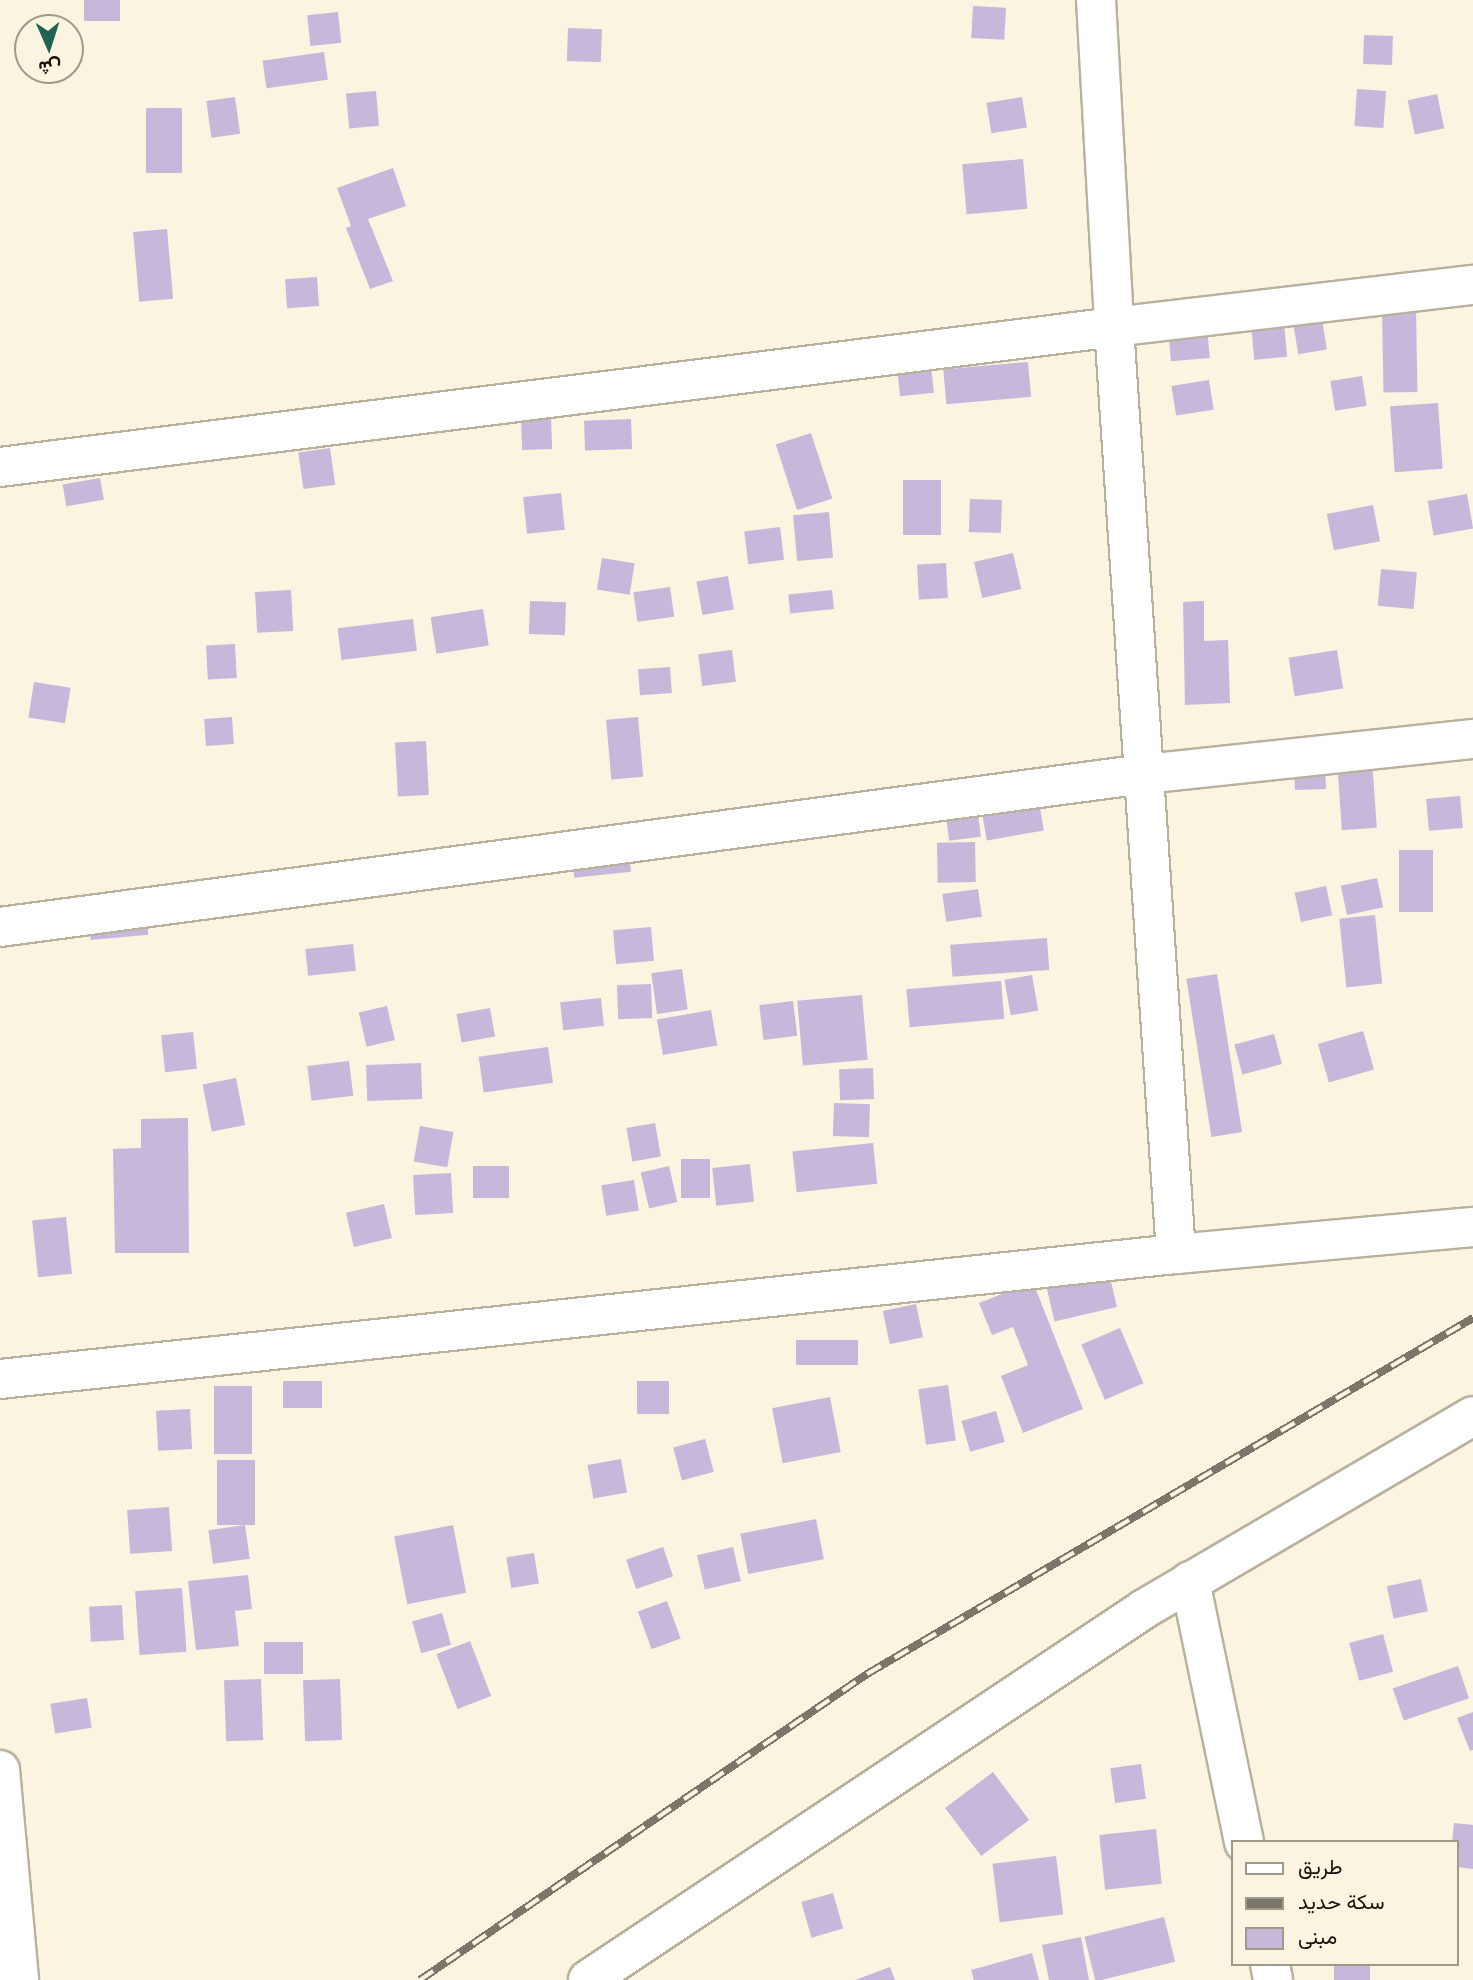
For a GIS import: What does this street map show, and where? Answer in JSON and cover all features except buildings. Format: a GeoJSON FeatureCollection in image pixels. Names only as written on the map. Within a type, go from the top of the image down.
{"type":"FeatureCollection","features":[{"type":"Feature","properties":{"kind":"street"},"geometry":{"type":"LineString","coordinates":[[1096,0],[1114,327],[1176,1254]]}},
{"type":"Feature","properties":{"kind":"street"},"geometry":{"type":"LineString","coordinates":[[0,467],[1114,327],[1473,285]]}},
{"type":"Feature","properties":{"kind":"street"},"geometry":{"type":"LineString","coordinates":[[0,927],[1144,774],[1473,738]]}},
{"type":"Feature","properties":{"kind":"street"},"geometry":{"type":"LineString","coordinates":[[0,1379],[1176,1254],[1473,1227]]}},
{"type":"Feature","properties":{"kind":"street"},"geometry":{"type":"LineString","coordinates":[[588,1980],[1143,1609],[1473,1416]]}},
{"type":"Feature","properties":{"kind":"street"},"geometry":{"type":"LineString","coordinates":[[1190,1581],[1244,1840]]}},
{"type":"Feature","properties":{"kind":"street"},"geometry":{"type":"LineString","coordinates":[[0,1770],[6,1877],[19,1980]]}},
{"type":"Feature","properties":{"kind":"railway"},"geometry":{"type":"LineString","coordinates":[[420,1980],[867,1674],[1473,1318]]}}]}
